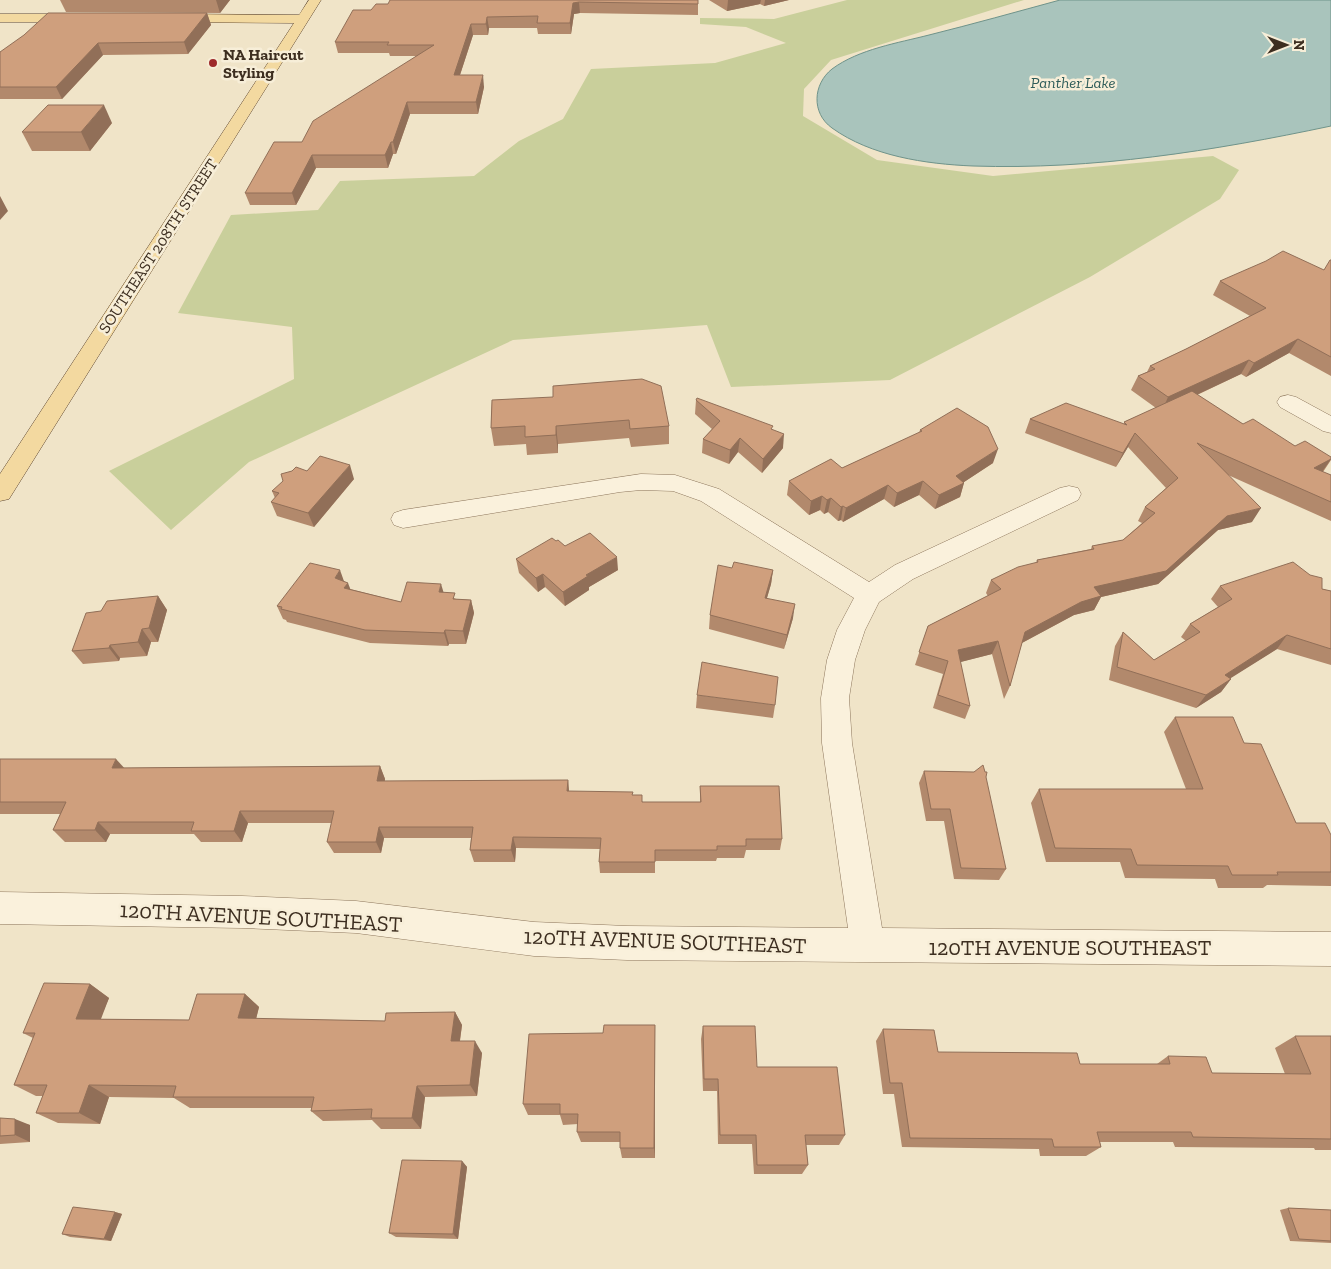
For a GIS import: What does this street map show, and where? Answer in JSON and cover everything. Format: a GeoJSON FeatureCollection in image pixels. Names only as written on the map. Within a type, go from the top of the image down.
{"type":"FeatureCollection","features":[{"type":"Feature","properties":{"kind":"main road","name":"SOUTHEAST 208TH STREET"},"geometry":{"type":"LineString","coordinates":[[3,484],[315,0]]}},
{"type":"Feature","properties":{"kind":"main road"},"geometry":{"type":"LineString","coordinates":[[0,18],[89,18]]}},
{"type":"Feature","properties":{"kind":"main road"},"geometry":{"type":"LineString","coordinates":[[160,18],[303,18]]}},
{"type":"Feature","properties":{"kind":"street"},"geometry":{"type":"LineString","coordinates":[[1288,402],[1331,426]]}},
{"type":"Feature","properties":{"kind":"street"},"geometry":{"type":"LineString","coordinates":[[403,519],[620,484],[641,482],[674,483],[710,495],[869,595]]}},
{"type":"Feature","properties":{"kind":"street"},"geometry":{"type":"LineString","coordinates":[[868,946],[837,743],[835,698],[841,660],[851,630],[869,595],[904,572],[1069,494]]}},
{"type":"Feature","properties":{"kind":"street","name":"120TH AVENUE SOUTHEAST"},"geometry":{"type":"LineString","coordinates":[[0,908],[242,912],[356,917],[534,939],[571,941],[868,946],[1331,949]]}},
{"type":"Feature","properties":{"kind":"green space"},"geometry":{"type":"Polygon","coordinates":[[[847,0],[1024,0],[831,60],[804,89],[803,116],[877,160],[993,176],[1213,156],[1239,170],[1220,199],[1090,277],[890,380],[731,387],[707,325],[513,340],[249,462],[171,530],[109,471],[294,379],[292,327],[178,313],[231,215],[318,210],[340,181],[474,176],[519,141],[563,119],[591,69],[715,63],[786,43],[746,27],[700,24],[700,18],[774,19],[847,0]]]}},
{"type":"Feature","properties":{"kind":"water","name":"Panther Lake"},"geometry":{"type":"Polygon","coordinates":[[[1060,0],[1331,0],[1331,126],[1198,151],[1153,157],[1063,165],[973,166],[936,163],[881,152],[847,138],[832,128],[820,115],[817,99],[821,82],[832,69],[854,56],[1060,0]]]}},
{"type":"Feature","properties":{"kind":"building"},"geometry":{"type":"Polygon","coordinates":[[[390,0],[698,0],[698,4],[579,2],[573,3],[570,23],[537,23],[538,16],[487,17],[486,24],[471,24],[454,75],[483,75],[476,102],[407,102],[393,142],[391,142],[385,155],[312,155],[292,193],[245,193],[274,142],[302,142],[313,121],[434,45],[387,45],[389,42],[335,42],[353,10],[371,10],[376,4],[388,4],[390,0]]]}},
{"type":"Feature","properties":{"kind":"building"},"geometry":{"type":"Polygon","coordinates":[[[48,13],[207,13],[184,42],[98,43],[56,87],[0,87],[0,52],[24,35],[48,13]]]}},
{"type":"Feature","properties":{"kind":"building"},"geometry":{"type":"Polygon","coordinates":[[[48,105],[104,105],[81,132],[22,132],[48,105]]]}},
{"type":"Feature","properties":{"kind":"building"},"geometry":{"type":"Polygon","coordinates":[[[1283,251],[1324,270],[1331,260],[1331,357],[1298,339],[1254,363],[1249,360],[1168,397],[1138,376],[1155,369],[1150,366],[1266,308],[1220,281],[1266,261],[1283,251]]]}},
{"type":"Feature","properties":{"kind":"building"},"geometry":{"type":"Polygon","coordinates":[[[642,379],[661,386],[669,426],[630,429],[629,420],[556,426],[556,435],[525,437],[525,426],[491,428],[492,400],[553,397],[553,386],[642,379]]]}},
{"type":"Feature","properties":{"kind":"building"},"geometry":{"type":"Polygon","coordinates":[[[1192,391],[1243,424],[1253,419],[1295,446],[1305,441],[1331,457],[1331,459],[1314,468],[1331,475],[1331,502],[1197,443],[1261,508],[1227,516],[1166,571],[1094,587],[1101,596],[1081,602],[1025,632],[1010,686],[998,641],[958,650],[970,706],[938,695],[948,661],[919,652],[928,626],[1001,589],[991,580],[1018,567],[1038,562],[1037,560],[1094,549],[1092,546],[1123,540],[1155,513],[1145,507],[1178,478],[1135,433],[1123,453],[1030,419],[1066,403],[1127,425],[1124,422],[1192,391]]]}},
{"type":"Feature","properties":{"kind":"building"},"geometry":{"type":"Polygon","coordinates":[[[697,398],[773,426],[771,429],[784,434],[763,459],[740,438],[730,450],[703,439],[720,421],[696,400],[697,398]]]}},
{"type":"Feature","properties":{"kind":"building"},"geometry":{"type":"Polygon","coordinates":[[[957,408],[988,427],[998,449],[956,476],[964,483],[939,495],[923,481],[897,493],[888,485],[846,508],[841,507],[831,498],[827,500],[822,496],[811,501],[789,481],[831,459],[842,468],[922,431],[920,430],[957,408]]]}},
{"type":"Feature","properties":{"kind":"building"},"geometry":{"type":"Polygon","coordinates":[[[320,456],[350,465],[308,513],[271,502],[279,493],[272,491],[283,481],[281,474],[292,471],[296,467],[307,471],[320,456]]]}},
{"type":"Feature","properties":{"kind":"building"},"geometry":{"type":"Polygon","coordinates":[[[590,533],[617,557],[586,575],[588,576],[563,592],[543,574],[536,578],[516,559],[552,538],[565,546],[590,533]]]}},
{"type":"Feature","properties":{"kind":"building"},"geometry":{"type":"Polygon","coordinates":[[[734,562],[773,570],[765,598],[795,604],[787,635],[710,615],[718,565],[732,568],[734,562]]]}},
{"type":"Feature","properties":{"kind":"building"},"geometry":{"type":"Polygon","coordinates":[[[1293,562],[1310,575],[1322,578],[1322,589],[1331,591],[1331,649],[1287,635],[1225,675],[1231,679],[1206,695],[1117,667],[1123,632],[1154,660],[1200,632],[1190,624],[1232,599],[1220,586],[1293,562]]]}},
{"type":"Feature","properties":{"kind":"building"},"geometry":{"type":"Polygon","coordinates":[[[310,563],[340,570],[335,578],[348,583],[344,588],[401,602],[407,582],[441,584],[439,592],[455,593],[453,599],[471,600],[463,631],[445,630],[444,633],[365,630],[281,609],[282,607],[277,606],[310,563]]]}},
{"type":"Feature","properties":{"kind":"building"},"geometry":{"type":"Polygon","coordinates":[[[158,596],[149,628],[142,629],[138,642],[110,645],[109,648],[72,651],[86,613],[101,611],[107,601],[158,596]]]}},
{"type":"Feature","properties":{"kind":"building"},"geometry":{"type":"Polygon","coordinates":[[[702,662],[778,677],[775,705],[697,695],[702,662]]]}},
{"type":"Feature","properties":{"kind":"building"},"geometry":{"type":"Polygon","coordinates":[[[1175,717],[1233,717],[1244,743],[1261,744],[1296,823],[1325,823],[1331,835],[1331,872],[1277,872],[1278,875],[1232,875],[1228,866],[1137,865],[1131,849],[1055,848],[1039,789],[1203,789],[1175,717]]]}},
{"type":"Feature","properties":{"kind":"building"},"geometry":{"type":"Polygon","coordinates":[[[0,759],[116,759],[112,768],[380,766],[377,781],[568,780],[567,791],[633,792],[632,795],[642,795],[642,802],[701,802],[700,786],[779,786],[782,839],[746,839],[746,846],[717,846],[717,850],[655,850],[655,862],[599,862],[601,838],[513,837],[511,850],[470,850],[473,827],[379,827],[376,842],[327,842],[334,811],[240,811],[234,831],[191,831],[194,822],[98,822],[95,830],[53,830],[66,802],[0,802],[0,759]]]}},
{"type":"Feature","properties":{"kind":"building"},"geometry":{"type":"Polygon","coordinates":[[[983,765],[985,772],[987,772],[986,777],[1006,869],[961,868],[950,809],[931,809],[924,771],[974,772],[983,765]]]}},
{"type":"Feature","properties":{"kind":"building"},"geometry":{"type":"Polygon","coordinates":[[[44,983],[90,984],[76,1019],[189,1020],[197,994],[245,994],[238,1018],[385,1021],[386,1013],[455,1012],[451,1041],[475,1041],[470,1085],[417,1086],[412,1118],[371,1118],[372,1109],[311,1111],[314,1097],[173,1097],[176,1086],[89,1085],[79,1113],[36,1113],[47,1085],[14,1085],[35,1033],[23,1033],[44,983]]]}},
{"type":"Feature","properties":{"kind":"building"},"geometry":{"type":"Polygon","coordinates":[[[604,1025],[655,1025],[654,1148],[620,1148],[620,1132],[577,1132],[578,1114],[560,1114],[560,1104],[523,1104],[529,1034],[603,1033],[604,1025]]]}},
{"type":"Feature","properties":{"kind":"building"},"geometry":{"type":"Polygon","coordinates":[[[703,1026],[755,1026],[757,1067],[837,1067],[845,1135],[805,1135],[808,1165],[757,1165],[756,1135],[720,1135],[718,1079],[704,1079],[703,1026]]]}},
{"type":"Feature","properties":{"kind":"building"},"geometry":{"type":"Polygon","coordinates":[[[883,1029],[934,1030],[938,1052],[1077,1053],[1080,1064],[1170,1064],[1168,1056],[1206,1057],[1212,1073],[1311,1074],[1295,1036],[1331,1036],[1331,1139],[1193,1137],[1191,1132],[1097,1132],[1101,1147],[1054,1147],[1052,1139],[910,1138],[902,1083],[890,1083],[883,1029]]]}},
{"type":"Feature","properties":{"kind":"building"},"geometry":{"type":"Polygon","coordinates":[[[0,1118],[15,1119],[15,1135],[0,1136],[0,1118]]]}},
{"type":"Feature","properties":{"kind":"building"},"geometry":{"type":"Polygon","coordinates":[[[402,1160],[462,1161],[453,1234],[389,1233],[402,1160]]]}},
{"type":"Feature","properties":{"kind":"building"},"geometry":{"type":"Polygon","coordinates":[[[73,1207],[115,1212],[104,1239],[62,1234],[73,1207]]]}},
{"type":"Feature","properties":{"kind":"building"},"geometry":{"type":"Polygon","coordinates":[[[1288,1208],[1331,1210],[1331,1241],[1299,1239],[1288,1208]]]}},
{"type":"Feature","properties":{"kind":"place","name":"NA Haircut Styling"},"geometry":{"type":"Point","coordinates":[213,63]}}]}
